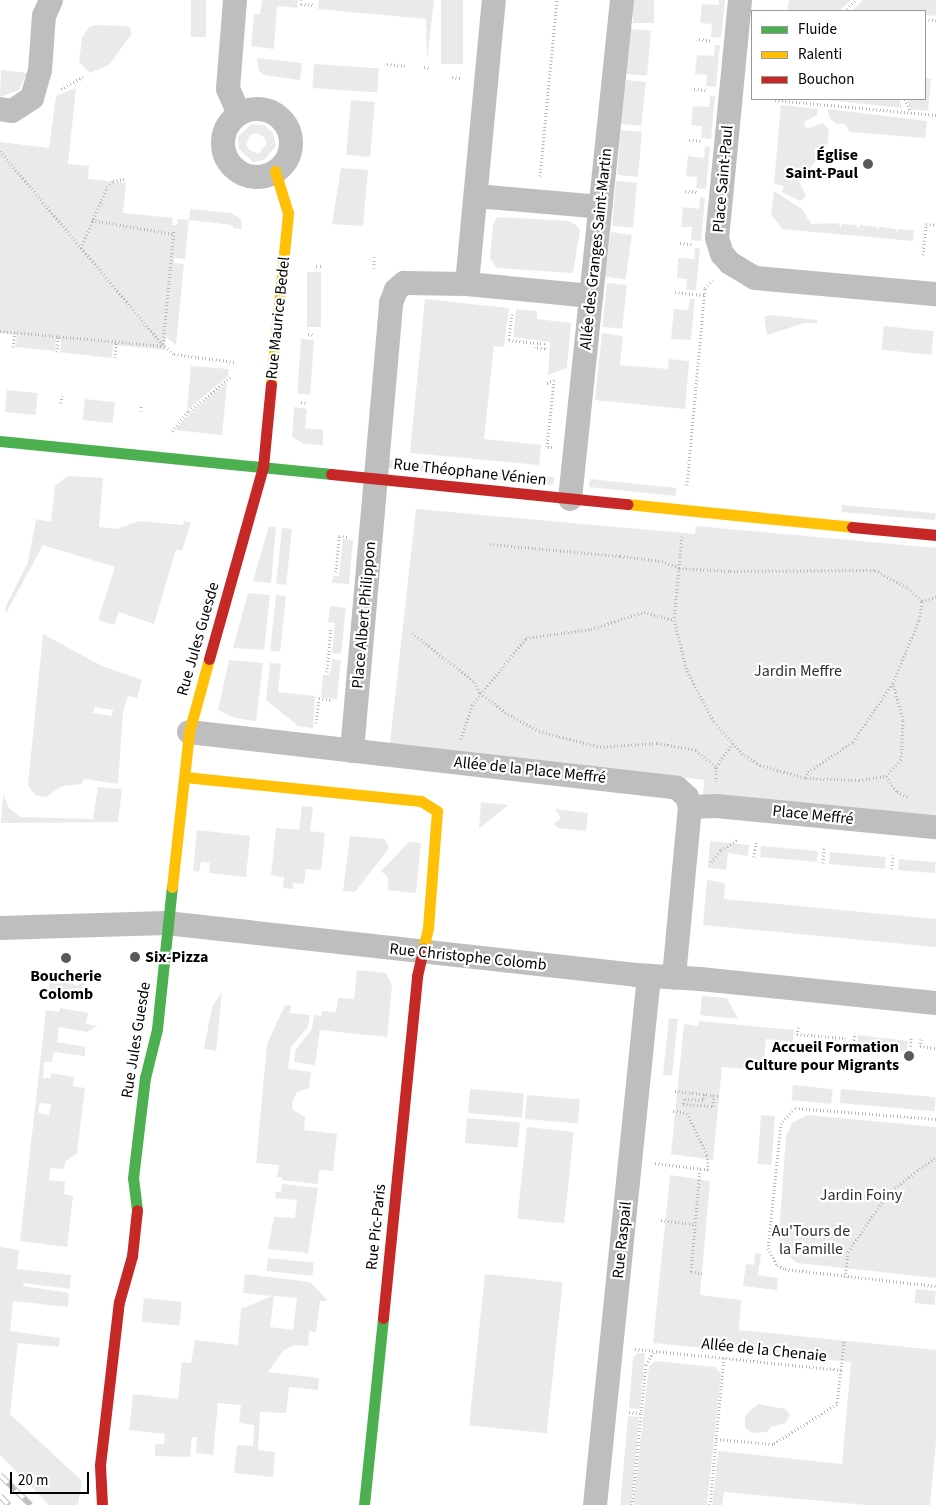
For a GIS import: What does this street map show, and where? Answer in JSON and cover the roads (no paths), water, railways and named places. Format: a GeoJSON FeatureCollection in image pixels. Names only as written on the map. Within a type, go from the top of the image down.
{"type":"FeatureCollection","features":[{"type":"Feature","properties":{"kind":"street"},"geometry":{"type":"LineString","coordinates":[[0,110],[12,111],[32,98],[37,85],[44,16],[50,0]]}},
{"type":"Feature","properties":{"kind":"street"},"geometry":{"type":"LineString","coordinates":[[234,0],[228,89],[239,114]]}},
{"type":"Feature","properties":{"kind":"street"},"geometry":{"type":"LineString","coordinates":[[494,0],[467,284],[591,296]]}},
{"type":"Feature","properties":{"kind":"street","name":"Allée des Granges Saint-Martin"},"geometry":{"type":"LineString","coordinates":[[570,499],[622,0]]}},
{"type":"Feature","properties":{"kind":"street","name":"Place Saint-Paul"},"geometry":{"type":"LineString","coordinates":[[740,0],[717,238],[722,254],[737,268],[755,278],[936,294]]}},
{"type":"Feature","properties":{"kind":"street"},"geometry":{"type":"LineString","coordinates":[[262,109],[277,116],[288,130],[289,153],[275,171],[266,176],[244,175],[228,161],[223,140],[231,121],[239,114],[262,109]]}},
{"type":"Feature","properties":{"kind":"street","name":"Rue Maurice Bedel"},"geometry":{"type":"LineString","coordinates":[[263,468],[288,213],[275,171]]}},
{"type":"Feature","properties":{"kind":"street"},"geometry":{"type":"LineString","coordinates":[[476,196],[538,200],[600,208]]}},
{"type":"Feature","properties":{"kind":"street","name":"Place Albert Philippon"},"geometry":{"type":"LineString","coordinates":[[352,751],[391,303],[396,290],[404,283],[417,281],[467,284]]}},
{"type":"Feature","properties":{"kind":"street","name":"Rue Théophane Vénien"},"geometry":{"type":"LineString","coordinates":[[0,441],[936,535]]}},
{"type":"Feature","properties":{"kind":"street","name":"Rue Jules Guesde"},"geometry":{"type":"LineString","coordinates":[[102,1505],[100,1465],[119,1302],[132,1256],[138,1201],[133,1178],[145,1078],[157,1029],[166,923],[189,732],[263,468]]}},
{"type":"Feature","properties":{"kind":"street","name":"Allée de la Place Meffré"},"geometry":{"type":"LineString","coordinates":[[189,732],[663,784],[677,788],[686,797],[690,807]]}},
{"type":"Feature","properties":{"kind":"street"},"geometry":{"type":"LineString","coordinates":[[184,777],[421,801],[433,806],[438,819],[424,953]]}},
{"type":"Feature","properties":{"kind":"street","name":"Place Meffré"},"geometry":{"type":"LineString","coordinates":[[690,807],[716,806],[936,827]]}},
{"type":"Feature","properties":{"kind":"street"},"geometry":{"type":"LineString","coordinates":[[674,977],[690,807]]}},
{"type":"Feature","properties":{"kind":"street","name":"Rue Christophe Colomb"},"geometry":{"type":"LineString","coordinates":[[0,928],[166,923],[424,953],[936,1003]]}},
{"type":"Feature","properties":{"kind":"street","name":"Rue Pic-Paris"},"geometry":{"type":"LineString","coordinates":[[364,1505],[417,976],[424,953]]}},
{"type":"Feature","properties":{"kind":"street","name":"Rue Raspail"},"geometry":{"type":"LineString","coordinates":[[596,1505],[649,976]]}},
{"type":"Feature","properties":{"kind":"railway"},"geometry":{"type":"LineString","coordinates":[[0,1475],[31,1505]]}},
{"type":"Feature","properties":{"kind":"railway"},"geometry":{"type":"LineString","coordinates":[[0,1496],[9,1505]]}},
{"type":"Feature","properties":{"kind":"place","name":"Église Saint-Paul"},"geometry":{"type":"Point","coordinates":[868,164]}},
{"type":"Feature","properties":{"kind":"place","name":"Six-Pizza"},"geometry":{"type":"Point","coordinates":[135,957]}},
{"type":"Feature","properties":{"kind":"place","name":"Boucherie Colomb"},"geometry":{"type":"Point","coordinates":[66,958]}},
{"type":"Feature","properties":{"kind":"place","name":"Accueil Formation Culture pour Migrants"},"geometry":{"type":"Point","coordinates":[909,1056]}},
{"type":"Feature","properties":{"kind":"park label","name":"Jardin Meffre"},"geometry":{"type":"Point","coordinates":[798,671]}},
{"type":"Feature","properties":{"kind":"park label","name":"Jardin Foiny"},"geometry":{"type":"Point","coordinates":[861,1195]}},
{"type":"Feature","properties":{"kind":"park label","name":"Au'Tours de la Famille"},"geometry":{"type":"Point","coordinates":[811,1240]}}]}
